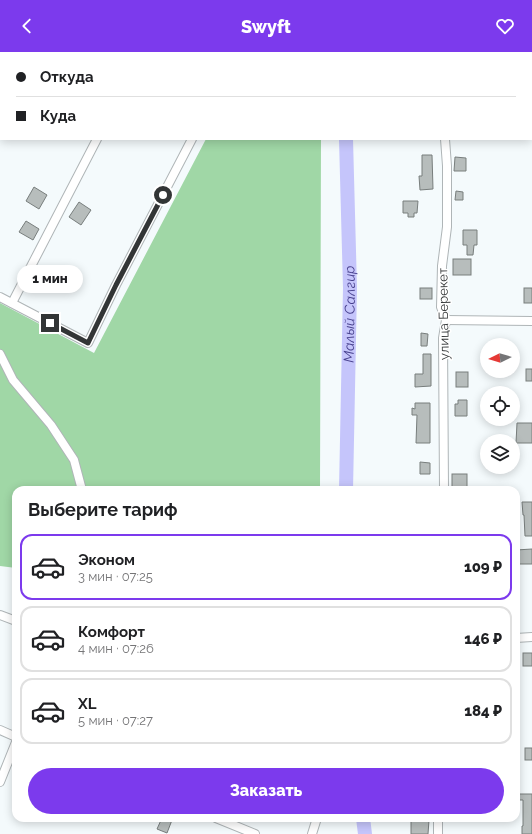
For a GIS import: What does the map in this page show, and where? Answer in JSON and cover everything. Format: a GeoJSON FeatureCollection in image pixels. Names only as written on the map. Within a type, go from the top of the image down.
{"type":"FeatureCollection","features":[{"type":"Feature","properties":{"kind":"street"},"geometry":{"type":"LineString","coordinates":[[12,303],[96,140]]}},
{"type":"Feature","properties":{"kind":"street"},"geometry":{"type":"LineString","coordinates":[[0,297],[88,343],[116,285],[191,140]]}},
{"type":"Feature","properties":{"kind":"street","name":"улица Берекет"},"geometry":{"type":"LineString","coordinates":[[444,140],[447,166],[447,227],[442,266],[441,307],[446,320],[444,338],[444,486]]}},
{"type":"Feature","properties":{"kind":"street"},"geometry":{"type":"LineString","coordinates":[[446,320],[532,321]]}},
{"type":"Feature","properties":{"kind":"street"},"geometry":{"type":"LineString","coordinates":[[0,354],[14,380],[51,425],[74,460],[81,486]]}},
{"type":"Feature","properties":{"kind":"street"},"geometry":{"type":"LineString","coordinates":[[0,615],[12,620]]}},
{"type":"Feature","properties":{"kind":"street"},"geometry":{"type":"LineString","coordinates":[[520,638],[532,637]]}},
{"type":"Feature","properties":{"kind":"street"},"geometry":{"type":"LineString","coordinates":[[0,730],[12,735]]}},
{"type":"Feature","properties":{"kind":"street"},"geometry":{"type":"LineString","coordinates":[[0,782],[12,752]]}},
{"type":"Feature","properties":{"kind":"street"},"geometry":{"type":"LineString","coordinates":[[226,822],[255,834]]}},
{"type":"Feature","properties":{"kind":"street"},"geometry":{"type":"LineString","coordinates":[[312,834],[316,822]]}},
{"type":"Feature","properties":{"kind":"street"},"geometry":{"type":"LineString","coordinates":[[438,822],[438,834]]}},
{"type":"Feature","properties":{"kind":"green space"},"geometry":{"type":"Polygon","coordinates":[[[205,140],[321,140],[320,486],[12,486],[12,568],[0,566],[0,303],[94,353],[205,140]]]}},
{"type":"Feature","properties":{"kind":"building"},"geometry":{"type":"Polygon","coordinates":[[[422,155],[432,155],[433,189],[420,190],[419,176],[422,176],[422,155]]]}},
{"type":"Feature","properties":{"kind":"building"},"geometry":{"type":"Polygon","coordinates":[[[455,157],[466,158],[466,171],[454,171],[455,157]]]}},
{"type":"Feature","properties":{"kind":"building"},"geometry":{"type":"Polygon","coordinates":[[[34,187],[47,195],[39,209],[26,201],[34,187]]]}},
{"type":"Feature","properties":{"kind":"building"},"geometry":{"type":"Polygon","coordinates":[[[456,191],[463,192],[463,200],[455,200],[456,191]]]}},
{"type":"Feature","properties":{"kind":"building"},"geometry":{"type":"Polygon","coordinates":[[[403,201],[418,201],[417,213],[414,213],[414,217],[408,217],[408,213],[403,213],[403,201]]]}},
{"type":"Feature","properties":{"kind":"building"},"geometry":{"type":"Polygon","coordinates":[[[79,202],[91,210],[81,225],[69,217],[79,202]]]}},
{"type":"Feature","properties":{"kind":"building"},"geometry":{"type":"Polygon","coordinates":[[[26,221],[39,229],[33,240],[19,232],[26,221]]]}},
{"type":"Feature","properties":{"kind":"building"},"geometry":{"type":"Polygon","coordinates":[[[463,230],[477,230],[477,245],[474,245],[473,255],[467,255],[467,245],[463,245],[463,230]]]}},
{"type":"Feature","properties":{"kind":"building"},"geometry":{"type":"Polygon","coordinates":[[[453,259],[471,259],[471,275],[453,275],[453,259]]]}},
{"type":"Feature","properties":{"kind":"building"},"geometry":{"type":"Polygon","coordinates":[[[420,288],[432,288],[432,299],[420,299],[420,288]]]}},
{"type":"Feature","properties":{"kind":"building"},"geometry":{"type":"Polygon","coordinates":[[[524,288],[532,288],[532,303],[524,303],[524,288]]]}},
{"type":"Feature","properties":{"kind":"building"},"geometry":{"type":"Polygon","coordinates":[[[421,333],[428,334],[427,346],[421,346],[421,333]]]}},
{"type":"Feature","properties":{"kind":"building"},"geometry":{"type":"Polygon","coordinates":[[[423,354],[431,354],[431,386],[415,387],[415,374],[423,374],[423,354]]]}},
{"type":"Feature","properties":{"kind":"building"},"geometry":{"type":"Polygon","coordinates":[[[526,369],[532,369],[532,381],[526,381],[526,369]]]}},
{"type":"Feature","properties":{"kind":"building"},"geometry":{"type":"Polygon","coordinates":[[[456,372],[468,372],[468,387],[456,387],[456,372]]]}},
{"type":"Feature","properties":{"kind":"building"},"geometry":{"type":"Polygon","coordinates":[[[458,400],[467,400],[467,416],[455,416],[455,404],[458,404],[458,400]]]}},
{"type":"Feature","properties":{"kind":"building"},"geometry":{"type":"Polygon","coordinates":[[[415,403],[430,403],[430,443],[416,443],[417,415],[412,415],[412,408],[415,409],[415,403]]]}},
{"type":"Feature","properties":{"kind":"building"},"geometry":{"type":"Polygon","coordinates":[[[520,423],[532,423],[532,443],[520,443],[520,434],[516,434],[517,426],[520,426],[520,423]]]}},
{"type":"Feature","properties":{"kind":"building"},"geometry":{"type":"Polygon","coordinates":[[[420,462],[430,463],[430,474],[420,474],[420,462]]]}},
{"type":"Feature","properties":{"kind":"building"},"geometry":{"type":"Polygon","coordinates":[[[452,474],[467,474],[467,486],[452,486],[452,474]]]}},
{"type":"Feature","properties":{"kind":"building"},"geometry":{"type":"Polygon","coordinates":[[[522,502],[532,502],[532,536],[525,536],[522,502]]]}},
{"type":"Feature","properties":{"kind":"building"},"geometry":{"type":"Polygon","coordinates":[[[532,549],[532,564],[520,564],[520,550],[532,549]]]}},
{"type":"Feature","properties":{"kind":"building"},"geometry":{"type":"Polygon","coordinates":[[[523,653],[532,653],[532,666],[523,666],[523,653]]]}},
{"type":"Feature","properties":{"kind":"building"},"geometry":{"type":"Polygon","coordinates":[[[525,748],[532,748],[532,760],[525,760],[525,748]]]}},
{"type":"Feature","properties":{"kind":"building"},"geometry":{"type":"Polygon","coordinates":[[[520,794],[532,794],[532,834],[522,834],[523,800],[520,800],[520,794]]]}},
{"type":"Feature","properties":{"kind":"building"},"geometry":{"type":"Polygon","coordinates":[[[160,822],[171,822],[167,833],[157,829],[160,822]]]}},
{"type":"Feature","properties":{"kind":"building"},"geometry":{"type":"Polygon","coordinates":[[[411,822],[429,822],[428,834],[411,834],[411,822]]]}},
{"type":"Feature","properties":{"kind":"waterway","name":"Малый Салгир"},"geometry":{"type":"LineString","coordinates":[[346,140],[350,288],[346,486]]}},
{"type":"Feature","properties":{"kind":"waterway","name":"Малый Салгир"},"geometry":{"type":"LineString","coordinates":[[364,822],[365,834]]}},
{"type":"Feature","properties":{"kind":"route"},"geometry":{"type":"LineString","coordinates":[[50,323],[88,343],[116,285],[163,195]]}}]}
